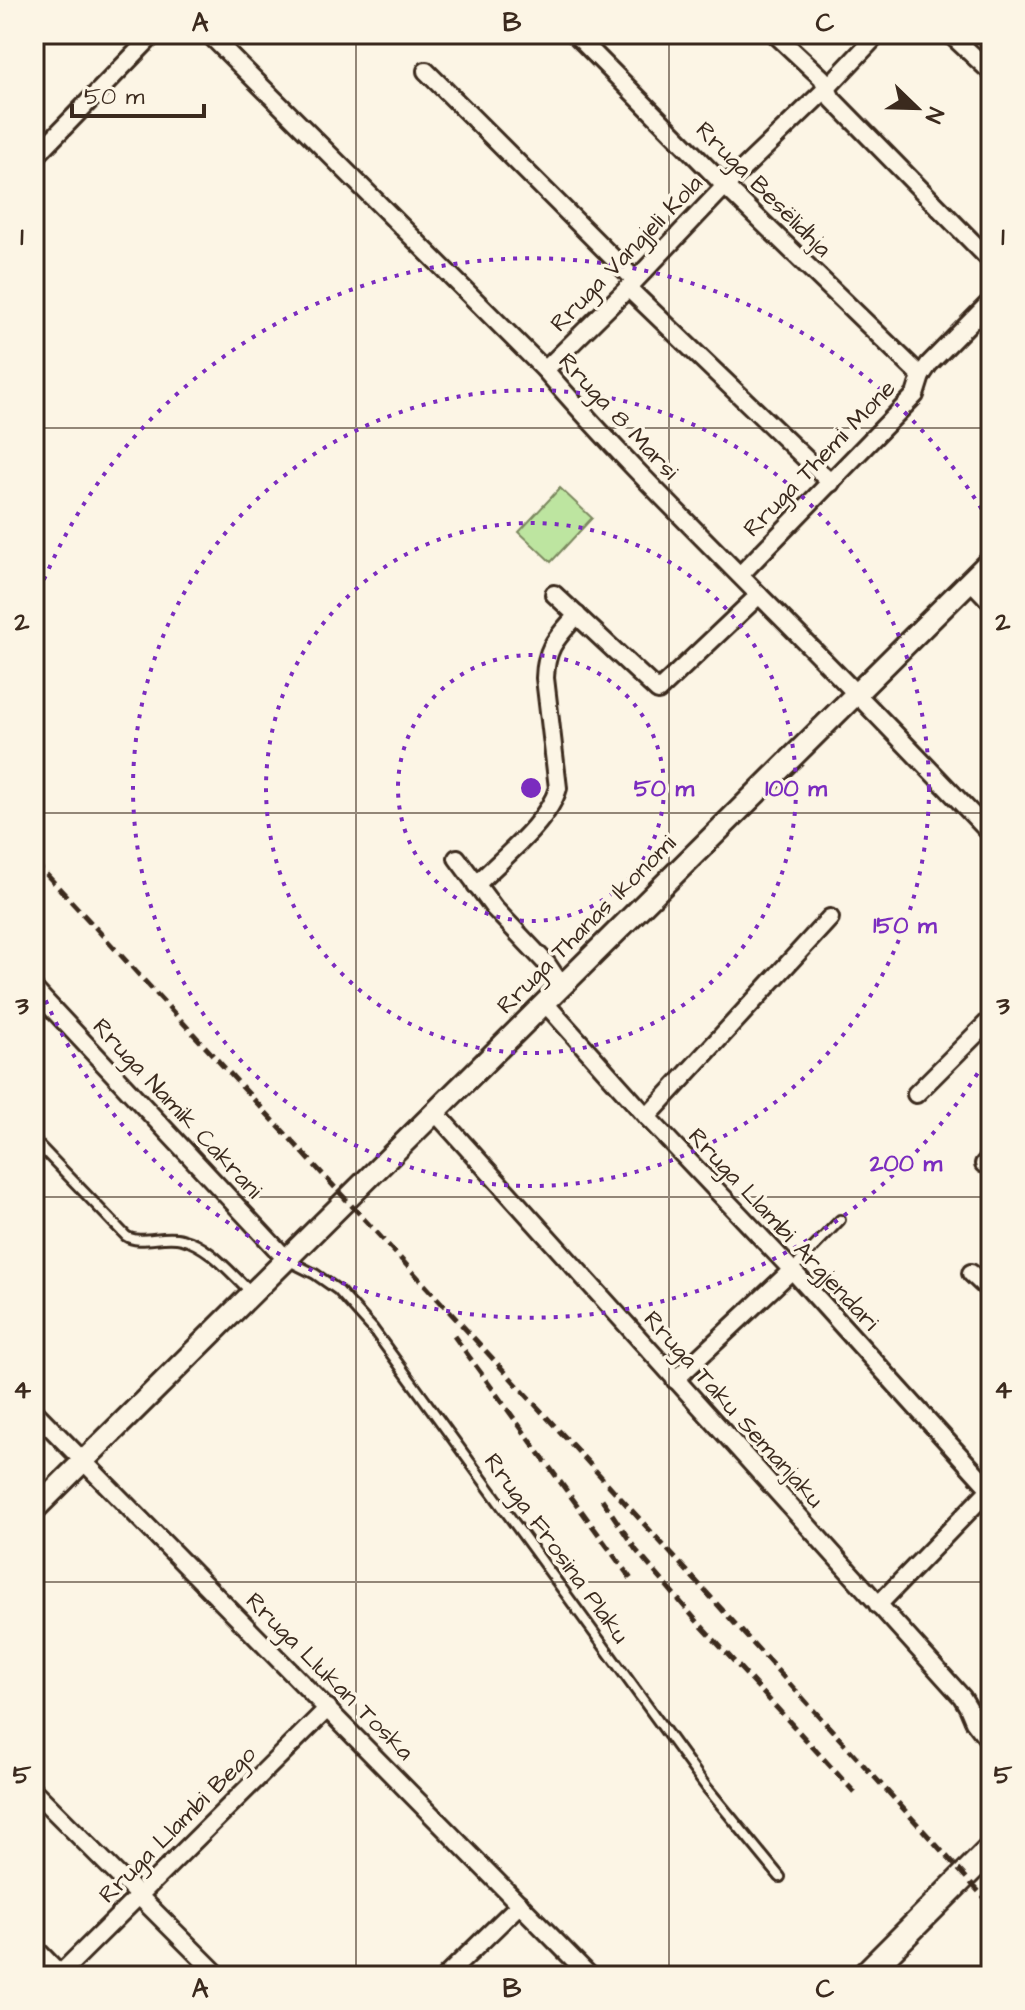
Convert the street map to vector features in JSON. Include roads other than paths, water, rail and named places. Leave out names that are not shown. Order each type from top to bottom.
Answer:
[{"type":"main road","points":[[872,1967],[991,1849]]},
{"type":"street","points":[[34,158],[154,34]]},
{"type":"street","name":"Rruga 8 Marsi","points":[[209,34],[545,370],[609,443],[991,834]]},
{"type":"street","name":"Rruga Besëlidhja","points":[[575,34],[725,186],[921,376]]},
{"type":"street","points":[[775,34],[822,78],[832,99],[991,261]]},
{"type":"street","name":"Rruga Vangjeli Kola","points":[[545,370],[878,34]]},
{"type":"street","points":[[950,34],[991,72]]},
{"type":"street","points":[[426,71],[632,284],[831,483]]},
{"type":"street","name":"Rruga Themi Mone","points":[[740,575],[915,395],[929,364],[991,301]]},
{"type":"street","name":"Rruga Thanas Ikonomi","points":[[34,1510],[991,560]]},
{"type":"street","points":[[970,580],[991,602]]},
{"type":"street","points":[[554,594],[658,691],[759,595]]},
{"type":"street","points":[[476,885],[554,803],[558,788],[545,660],[553,643],[577,615]]},
{"type":"street","points":[[457,858],[494,908],[547,964],[561,985]]},
{"type":"street","points":[[647,1117],[830,918]]},
{"type":"street","name":"Rruga Namik Cakrani","points":[[34,989],[287,1260]]},
{"type":"street","name":"Rruga Llambi Argjendari","points":[[544,1002],[990,1488]]},
{"type":"street","points":[[916,1094],[991,1019]]},
{"type":"street","name":"Rruga Taku Semanjaku","points":[[434,1111],[962,1697],[974,1721],[991,1743]]},
{"type":"street","points":[[675,1380],[792,1270]]},
{"type":"street","points":[[971,1273],[991,1292]]},
{"type":"street","name":"Rruga Llukan Toska","points":[[34,1411],[590,1976]]},
{"type":"street","points":[[878,1605],[990,1488]]},
{"type":"street","name":"Rruga Llambi Bego","points":[[34,1947],[59,1975],[328,1708]]},
{"type":"street","points":[[34,1791],[219,1976]]},
{"type":"street","points":[[446,1976],[520,1904]]},
{"type":"lane","points":[[34,1140],[126,1236],[138,1240],[168,1236],[201,1246],[252,1293]]},
{"type":"lane","points":[[792,1270],[840,1220]]},
{"type":"lane","name":"Rruga Frosina Plaku","points":[[287,1260],[338,1290],[373,1329],[707,1788],[780,1877]]},
{"type":"lane","points":[[872,1967],[899,1976]]},
{"type":"railway","points":[[34,861],[991,1905]]},
{"type":"railway","points":[[454,1336],[631,1579]]},
{"type":"railway","points":[[602,1499],[636,1550],[695,1619],[855,1793]]}]
